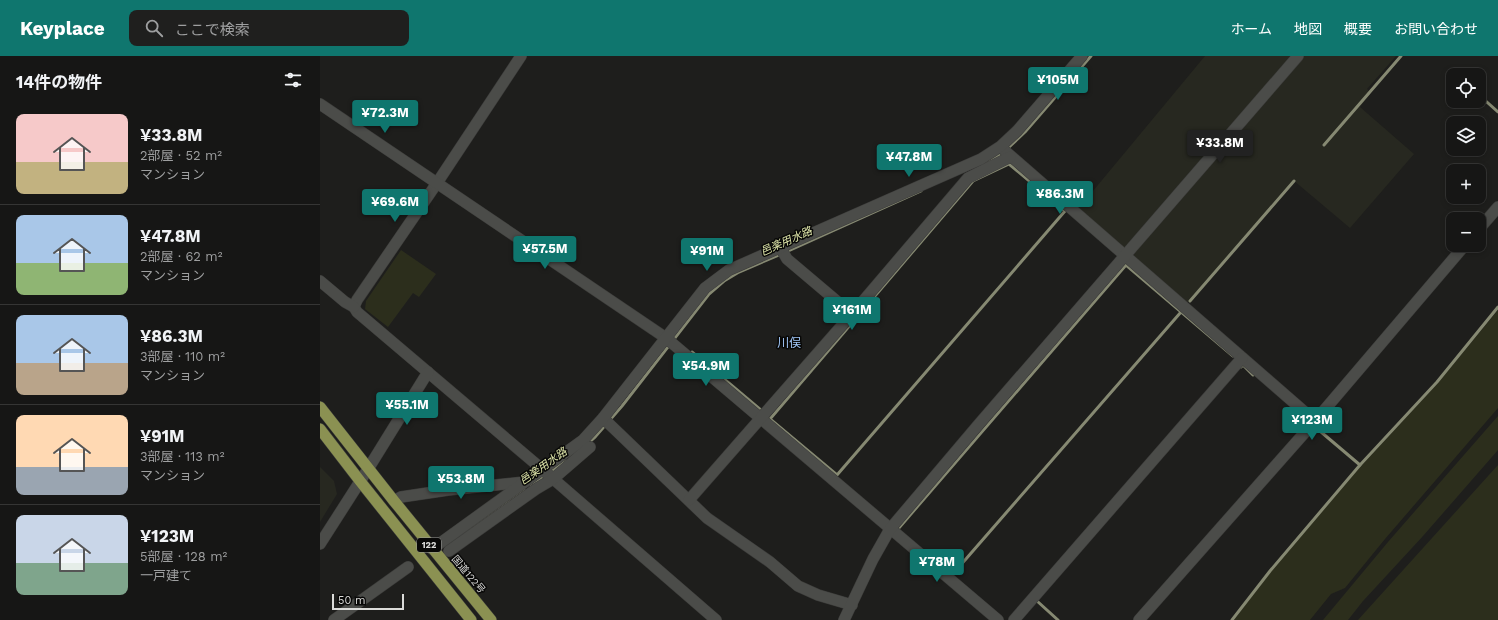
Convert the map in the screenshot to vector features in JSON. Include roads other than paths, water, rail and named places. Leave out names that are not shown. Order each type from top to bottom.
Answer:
[{"type":"highway","name":"122","points":[[320,407],[368,468]]},
{"type":"highway","name":"122","points":[[320,429],[471,620]]},
{"type":"highway","name":"国道122号","points":[[368,468],[432,549],[491,620]]},
{"type":"street","points":[[354,307],[357,300],[521,56]]},
{"type":"street","points":[[432,549],[583,440],[604,418],[705,288],[729,270],[780,246],[981,160],[1001,146],[1017,131],[1082,56]]},
{"type":"street","points":[[844,620],[873,559],[890,529],[1298,56]]},
{"type":"street","points":[[320,104],[666,338],[998,620]]},
{"type":"street","points":[[1001,146],[1010,157],[1315,420]]},
{"type":"street","points":[[689,500],[852,314],[968,178],[1010,157]]},
{"type":"street","points":[[1486,221],[1498,207]]},
{"type":"street","points":[[780,246],[787,259],[852,314]]},
{"type":"street","points":[[1139,620],[1315,420],[1459,252]]},
{"type":"street","points":[[320,281],[354,307],[716,620]]},
{"type":"street","points":[[1014,620],[1242,358]]},
{"type":"street","points":[[320,544],[428,372]]},
{"type":"street","points":[[604,418],[707,518],[770,562],[798,586],[818,596],[852,605]]},
{"type":"street","points":[[449,550],[536,489],[553,479],[590,447]]},
{"type":"street","points":[[394,501],[401,497],[448,490],[525,482]]},
{"type":"street","points":[[334,620],[408,566]]},
{"type":"waterway","name":"邑楽用水路","points":[[1007,149],[1025,132],[1091,56]]},
{"type":"waterway","points":[[1324,145],[1401,56]]},
{"type":"waterway","points":[[1486,101],[1498,112]]},
{"type":"waterway","name":"邑楽用水路","points":[[983,164],[1003,153]]},
{"type":"waterway","points":[[1009,164],[1065,211],[837,475],[770,419],[973,181],[1009,164]]},
{"type":"waterway","points":[[1190,301],[1294,181]]},
{"type":"waterway","name":"邑楽用水路","points":[[786,252],[921,191]]},
{"type":"waterway","name":"邑楽用水路","points":[[587,444],[622,406],[709,294],[724,281],[739,272],[781,254]]},
{"type":"waterway","points":[[898,529],[1126,265],[1233,356]]},
{"type":"waterway","points":[[1232,620],[1270,571],[1360,465],[1437,382],[1498,307]]},
{"type":"waterway","points":[[952,575],[1181,312]]},
{"type":"waterway","points":[[692,352],[762,411]]},
{"type":"waterway","points":[[1241,367],[1243,365],[1253,375]]},
{"type":"waterway","points":[[1314,426],[1360,465]]},
{"type":"waterway","name":"邑楽用水路","points":[[531,486],[566,461]]},
{"type":"waterway","name":"邑楽用水路","points":[[446,546],[525,490]]},
{"type":"waterway","points":[[1037,601],[1058,620]]},
{"type":"district","name":"川俣","points":[[789,343]]}]
